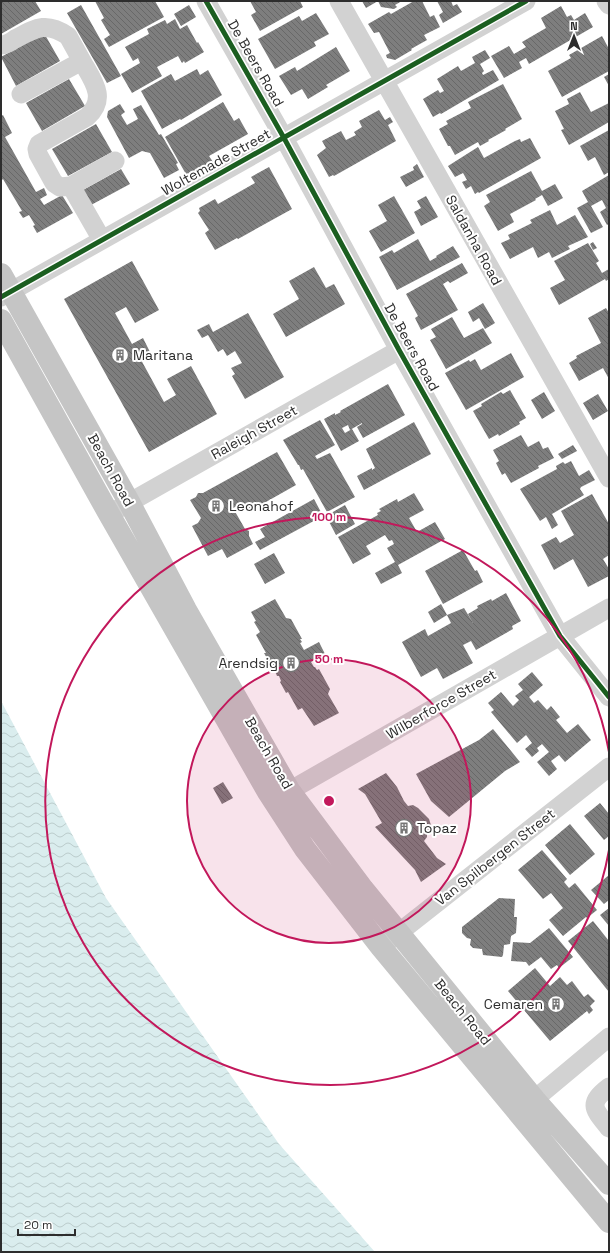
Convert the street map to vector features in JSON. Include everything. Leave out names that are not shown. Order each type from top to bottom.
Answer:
[{"type":"main road","name":"Beach Road","points":[[4,287],[129,502],[281,795],[305,849],[381,946],[527,1106],[594,1165],[609,1184]]},
{"type":"main road","name":"Beach Road","points":[[1,320],[109,514],[281,795],[399,932],[527,1106],[573,1179],[609,1222]]},
{"type":"main road","points":[[573,1179],[594,1165]]},
{"type":"street","name":"De Beers Road","points":[[206,1],[284,138],[399,350],[560,636],[609,697]]},
{"type":"street","name":"Saldanha Road","points":[[339,1],[609,478]]},
{"type":"street","name":"Woltemade Street","points":[[4,287],[102,240],[526,1]]},
{"type":"street","points":[[606,1],[609,5]]},
{"type":"street","points":[[1,45],[9,43],[36,28],[52,28],[60,31],[68,36],[95,84],[98,96],[95,108],[87,116],[39,144],[37,149],[38,154],[54,183],[60,187],[71,186],[116,161]]},
{"type":"street","points":[[21,94],[82,61]]},
{"type":"street","points":[[71,186],[102,240]]},
{"type":"street","name":"Raleigh Street","points":[[109,514],[399,350]]},
{"type":"street","name":"Wilberforce Street","points":[[281,795],[609,608]]},
{"type":"street","name":"Van Spilbergen Street","points":[[381,946],[609,767]]},
{"type":"street","points":[[527,1106],[609,1038]]},
{"type":"street","points":[[609,1087],[597,1098],[595,1108],[597,1113],[609,1128]]},
{"type":"water","points":[[1,701],[106,898],[279,1144],[375,1252],[1,1252]]},
{"type":"building","points":[[1,1],[35,1],[41,11],[1,34]]},
{"type":"building","points":[[95,1],[155,1],[164,17],[109,47],[104,39],[110,35],[101,20],[104,18]]},
{"type":"building","points":[[250,1],[300,1],[303,7],[260,31],[251,15],[256,12]]},
{"type":"building","points":[[362,1],[378,1],[366,8]]},
{"type":"building","points":[[378,1],[402,1],[395,5],[397,7],[394,9],[381,7]]},
{"type":"building","points":[[414,1],[422,1],[430,17],[434,15],[440,27],[424,35],[427,40],[395,60],[387,58],[386,55],[390,53],[379,32],[374,33],[368,24],[389,12],[391,14]]},
{"type":"building","points":[[437,1],[451,1],[453,6],[457,4],[462,12],[443,23],[439,15],[443,12]]},
{"type":"building","points":[[81,5],[121,76],[107,83],[67,13]]},
{"type":"building","points":[[189,5],[196,17],[181,26],[174,14]]},
{"type":"building","points":[[561,6],[567,17],[571,15],[574,20],[585,13],[593,27],[529,64],[526,58],[519,62],[522,68],[504,78],[491,56],[509,46],[514,54],[526,47],[522,42],[546,28],[541,18]]},
{"type":"building","points":[[316,13],[329,34],[314,42],[316,46],[275,69],[258,39],[299,16],[302,21]]},
{"type":"building","points":[[175,19],[180,29],[187,25],[204,52],[185,63],[184,61],[182,63],[178,56],[157,67],[162,76],[132,93],[121,74],[140,63],[138,58],[133,61],[125,47],[149,34],[147,29],[165,20],[167,24]]},
{"type":"building","points":[[44,33],[60,61],[16,86],[1,57]]},
{"type":"building","points":[[602,36],[609,49],[609,71],[562,97],[548,71],[571,58],[569,55]]},
{"type":"building","points":[[336,47],[350,71],[326,85],[328,87],[308,99],[302,89],[291,95],[279,76],[295,67],[297,71]]},
{"type":"building","points":[[485,50],[490,58],[480,64],[484,71],[482,73],[483,75],[493,70],[499,80],[441,114],[440,113],[433,117],[423,99],[438,90],[440,93],[444,91],[437,79],[458,66],[461,71],[475,63],[472,57]]},
{"type":"building","points":[[197,69],[200,75],[208,70],[222,95],[181,120],[180,119],[162,129],[141,91],[171,74],[175,81]]},
{"type":"building","points":[[609,74],[609,86],[604,77]]},
{"type":"building","points":[[69,79],[85,106],[42,131],[26,103]]},
{"type":"building","points":[[503,84],[522,119],[480,146],[478,142],[455,155],[450,146],[448,146],[439,129],[448,124],[446,121],[471,108],[468,102]]},
{"type":"building","points":[[580,92],[591,112],[609,103],[609,122],[569,145],[561,130],[564,129],[555,111],[569,104],[567,99]]},
{"type":"building","points":[[223,102],[234,121],[239,118],[248,134],[209,156],[213,162],[187,176],[165,137]]},
{"type":"building","points":[[120,104],[125,112],[121,115],[127,125],[138,119],[133,109],[141,105],[159,135],[161,134],[178,163],[176,164],[179,170],[164,178],[150,153],[142,151],[129,158],[107,117],[108,111]]},
{"type":"building","points":[[379,110],[385,120],[390,117],[393,122],[388,125],[396,141],[334,176],[329,177],[317,155],[326,148],[322,141],[341,131],[346,140],[356,135],[354,132],[362,127],[359,121]]},
{"type":"building","points":[[3,115],[12,133],[5,137],[36,192],[44,188],[47,195],[40,199],[44,205],[62,195],[73,213],[37,233],[33,226],[35,225],[29,215],[23,218],[19,212],[22,211],[3,179],[1,179],[1,116]]},
{"type":"building","points":[[96,124],[112,152],[68,176],[52,149]]},
{"type":"building","points":[[609,130],[609,172],[604,175],[595,157],[588,161],[580,146]]},
{"type":"building","points":[[530,138],[541,158],[479,193],[478,192],[475,194],[471,186],[466,189],[462,182],[467,180],[463,173],[455,177],[448,166],[478,147],[484,158],[515,141],[520,139],[521,142]]},
{"type":"building","points":[[417,164],[424,177],[406,187],[400,177],[414,170],[413,167]]},
{"type":"building","points":[[269,167],[292,209],[215,250],[205,233],[209,230],[198,213],[200,211],[199,208],[215,199],[218,204],[255,183],[251,177]]},
{"type":"building","points":[[121,169],[130,184],[91,205],[83,190]]},
{"type":"building","points":[[531,171],[542,191],[555,184],[563,198],[548,206],[542,195],[535,199],[536,200],[510,214],[514,222],[498,231],[484,206],[490,202],[486,195]]},
{"type":"building","points":[[609,175],[609,224],[607,225],[600,212],[606,208],[602,200],[591,206],[603,227],[591,233],[577,208],[588,202],[582,191]]},
{"type":"building","points":[[394,196],[415,233],[381,252],[369,231],[387,221],[378,205]]},
{"type":"building","points":[[426,196],[438,217],[421,226],[414,212],[421,208],[417,201]]},
{"type":"building","points":[[550,210],[557,225],[575,215],[588,237],[568,246],[570,249],[552,258],[549,252],[538,258],[533,247],[510,259],[501,243],[510,239],[508,235],[532,223],[530,220]]},
{"type":"building","points":[[418,239],[430,261],[453,246],[460,257],[397,290],[379,257],[392,250],[394,253]]},
{"type":"building","points":[[593,242],[597,248],[593,250],[590,244]]},
{"type":"building","points":[[588,243],[599,261],[596,263],[602,273],[609,269],[609,279],[606,281],[605,279],[559,305],[550,288],[565,280],[554,261]]},
{"type":"building","name":"Maritana","points":[[132,261],[159,310],[135,323],[126,307],[115,313],[132,344],[143,338],[150,352],[140,358],[164,402],[176,395],[167,379],[191,366],[217,414],[149,452],[64,299]]},
{"type":"building","points":[[462,263],[468,273],[450,283],[448,281],[443,284],[458,310],[421,330],[415,318],[418,316],[406,294]]},
{"type":"building","points":[[314,267],[326,288],[334,284],[345,304],[286,337],[273,314],[299,299],[289,281]]},
{"type":"building","points":[[483,303],[495,323],[485,329],[479,318],[473,322],[468,312]]},
{"type":"building","points":[[606,308],[609,313],[609,379],[603,368],[579,381],[569,363],[577,358],[576,356],[601,343],[588,318]]},
{"type":"building","points":[[248,313],[284,377],[245,399],[232,376],[235,374],[231,368],[242,363],[235,351],[227,356],[223,349],[218,352],[208,335],[202,338],[197,330],[209,324],[213,332]]},
{"type":"building","points":[[452,317],[464,338],[483,328],[492,343],[446,369],[430,340],[436,337],[431,329]]},
{"type":"building","points":[[511,353],[524,377],[466,410],[445,373],[469,360],[470,362],[475,359],[481,370]]},
{"type":"building","points":[[388,384],[405,415],[363,438],[357,427],[362,423],[350,430],[348,425],[342,428],[345,433],[352,429],[359,441],[341,451],[324,419],[335,413],[335,415],[341,412],[340,411]]},
{"type":"building","points":[[510,390],[526,418],[519,422],[520,424],[499,436],[498,434],[489,439],[473,411],[482,406],[481,404],[501,392],[503,394]]},
{"type":"building","points":[[544,392],[555,411],[542,419],[531,400]]},
{"type":"building","points":[[598,394],[608,411],[593,420],[583,403]]},
{"type":"building","points":[[320,420],[335,445],[315,456],[317,459],[330,453],[355,497],[327,512],[303,469],[301,470],[283,440]]},
{"type":"building","points":[[414,422],[431,454],[364,490],[357,476],[372,468],[372,470],[375,468],[366,449]]},
{"type":"building","points":[[521,435],[528,447],[539,441],[543,449],[548,447],[554,458],[511,483],[505,473],[502,475],[496,463],[499,461],[493,450]]},
{"type":"building","points":[[573,445],[577,451],[562,459],[558,454]]},
{"type":"building","name":"Leonahof","points":[[277,452],[296,485],[248,512],[243,503],[233,508],[245,529],[249,531],[249,536],[253,544],[227,558],[222,549],[208,556],[192,526],[198,523],[201,518],[190,500],[196,497],[198,493],[203,493]]},
{"type":"building","points":[[571,461],[579,476],[589,470],[595,480],[581,487],[580,489],[584,495],[552,514],[558,525],[552,529],[546,517],[540,521],[520,489],[557,469],[556,466],[563,462],[565,464]]},
{"type":"building","points":[[414,493],[424,510],[409,518],[417,532],[435,522],[445,539],[398,565],[402,573],[381,584],[375,573],[395,562],[387,548],[394,544],[392,540],[389,541],[385,535],[366,546],[371,554],[353,564],[338,537],[378,515],[377,513],[381,511],[379,509],[397,499],[398,502]]},
{"type":"building","points":[[592,494],[609,524],[609,555],[603,559],[609,569],[609,576],[588,587],[573,559],[554,570],[541,545],[556,537],[560,543],[574,535],[561,511]]},
{"type":"building","points":[[314,499],[323,516],[260,550],[255,542],[265,537],[260,529]]},
{"type":"building","points":[[345,505],[355,524],[336,535],[326,516]]},
{"type":"building","points":[[463,550],[475,571],[477,570],[483,582],[443,604],[425,571]]},
{"type":"building","points":[[274,553],[285,573],[265,584],[254,564]]},
{"type":"building","points":[[506,593],[521,621],[512,626],[513,629],[476,650],[471,641],[463,645],[473,663],[443,679],[437,668],[421,677],[402,642],[425,629],[428,636],[451,623],[447,615],[464,608],[473,623],[468,614],[478,608],[477,606],[491,599],[492,601]]},
{"type":"building","name":"Arendsig","points":[[275,599],[286,618],[291,619],[302,639],[300,639],[302,642],[300,643],[304,650],[319,642],[325,654],[311,662],[317,670],[319,669],[330,689],[328,694],[339,713],[314,726],[302,708],[298,710],[288,692],[286,693],[280,682],[279,676],[277,676],[272,664],[271,665],[264,653],[266,653],[256,635],[260,632],[254,622],[256,621],[251,612]]},
{"type":"building","points":[[441,604],[447,615],[434,623],[428,612]]},
{"type":"building","points":[[532,672],[543,685],[529,697],[534,703],[538,700],[547,710],[551,706],[560,717],[556,720],[567,733],[578,724],[591,740],[565,762],[559,755],[551,761],[557,769],[549,776],[537,762],[549,752],[542,744],[537,748],[539,751],[532,757],[525,749],[532,743],[526,735],[517,743],[491,712],[494,710],[488,703],[501,692],[513,706],[519,700],[515,696],[523,690],[518,684]]},
{"type":"building","points":[[493,729],[520,762],[505,771],[449,817],[431,801],[416,774],[479,740]]},
{"type":"building","name":"Topaz","points":[[386,773],[397,787],[408,806],[413,805],[418,808],[429,819],[432,828],[424,841],[437,858],[446,864],[421,882],[415,870],[375,827],[382,823],[365,794],[358,789]]},
{"type":"building","points":[[223,782],[233,798],[222,804],[213,788]]},
{"type":"building","points":[[600,803],[609,814],[609,836],[604,840],[584,816]]},
{"type":"building","points":[[570,824],[595,854],[570,875],[545,845]]},
{"type":"building","points":[[542,850],[567,879],[564,882],[569,888],[575,883],[597,910],[563,936],[549,920],[563,908],[551,893],[543,899],[518,870]]},
{"type":"building","points":[[609,875],[609,900],[604,904],[591,890]]},
{"type":"building","points":[[499,898],[515,899],[514,917],[517,917],[516,933],[511,936],[510,944],[504,945],[502,957],[483,955],[482,949],[473,948],[470,945],[471,939],[467,938],[462,933],[462,927]]},
{"type":"building","points":[[609,908],[609,926],[600,915]]},
{"type":"building","points":[[593,921],[609,941],[609,992],[568,941]]},
{"type":"building","points":[[549,928],[573,957],[559,968],[557,965],[551,969],[541,957],[529,966],[526,962],[511,961],[513,942],[530,943]]},
{"type":"building","name":"Cemaren","points":[[535,968],[550,986],[560,977],[567,985],[572,981],[584,997],[588,994],[595,1001],[590,1006],[593,1010],[589,1014],[587,1011],[550,1041],[508,991]]},
{"type":"cycle path","points":[[206,1],[284,138],[399,350],[560,636],[609,697]]},
{"type":"cycle path","points":[[1,297],[526,1]]},
{"type":"place","name":"Maritana","points":[[120,355]]},
{"type":"place","name":"Leonahof","points":[[216,506]]},
{"type":"place","name":"Arendsig","points":[[291,663]]},
{"type":"place","name":"Topaz","points":[[404,828]]},
{"type":"place","name":"Cemaren","points":[[556,1004]]}]
